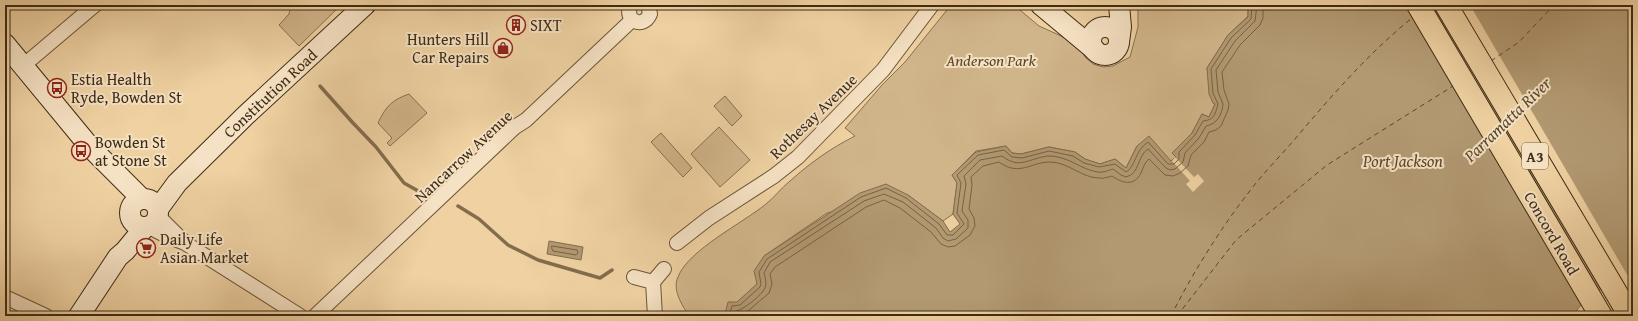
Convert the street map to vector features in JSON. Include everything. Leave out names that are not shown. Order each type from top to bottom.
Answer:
[{"type":"highway","name":"Concord Road","points":[[1418,5],[1601,316]]},
{"type":"highway","name":"Concord Road","points":[[1446,5],[1627,312]]},
{"type":"main road","name":"Constitution Road","points":[[79,316],[118,257],[125,251],[146,214],[246,115],[365,5]]},
{"type":"main road","points":[[1041,5],[1103,55],[1108,55],[1116,51],[1119,42],[1120,27],[1118,5]]},
{"type":"main road","points":[[1095,50],[1092,37],[1109,20],[1118,5]]},
{"type":"main road","points":[[1066,26],[1099,29],[1106,27],[1114,30],[1119,38],[1119,42]]},
{"type":"main road","points":[[5,44],[24,65],[146,214]]},
{"type":"street","points":[[24,65],[95,5]]},
{"type":"street","points":[[631,5],[629,11],[632,20],[636,22],[645,21],[653,6]]},
{"type":"street","name":"Rothesay Avenue","points":[[677,243],[709,218],[774,176],[798,157],[883,70],[932,5]]},
{"type":"street","name":"Nancarrow Avenue","points":[[315,316],[515,127],[526,120],[632,20]]},
{"type":"street","points":[[146,214],[185,242],[300,316]]},
{"type":"street","points":[[655,316],[653,282],[664,269]]},
{"type":"street","points":[[634,277],[653,282]]},
{"type":"street","points":[[5,297],[46,316]]},
{"type":"green space","points":[[291,5],[341,5],[299,46],[279,25],[289,14]]},
{"type":"green space","name":"Anderson Park","points":[[951,5],[1014,5],[1039,26],[1078,45],[1085,57],[1093,64],[1103,67],[1113,66],[1130,57],[1138,27],[1138,5],[1248,5],[1248,16],[1228,35],[1207,68],[1215,104],[1209,117],[1202,114],[1192,133],[1173,153],[1176,157],[1171,161],[1137,146],[1126,168],[1115,159],[1100,164],[1085,159],[1075,152],[1049,147],[1021,154],[1012,153],[1006,146],[976,151],[952,175],[957,183],[953,214],[943,221],[908,195],[827,213],[764,256],[757,284],[723,316],[689,316],[683,307],[676,287],[678,277],[684,267],[704,247],[766,204],[813,162],[855,136],[845,128],[882,85],[905,62]]},
{"type":"green space","points":[[409,94],[427,113],[390,146],[387,143],[392,138],[378,123],[390,104]]},
{"type":"green space","points":[[725,96],[742,116],[732,126],[714,106]]},
{"type":"green space","points":[[719,127],[750,160],[720,187],[691,154]]},
{"type":"green space","points":[[661,133],[692,168],[683,177],[651,142]]},
{"type":"water","name":"Port Jackson","points":[[1248,5],[1633,5],[1633,273],[1593,295],[1585,301],[1573,316],[723,316],[725,314],[728,302],[737,302],[757,284],[754,271],[764,256],[860,193],[886,184],[908,195],[943,221],[950,232],[960,224],[953,214],[957,183],[952,175],[976,152],[1006,146],[1012,153],[1021,154],[1049,147],[1075,152],[1085,159],[1100,164],[1115,159],[1126,168],[1137,146],[1149,136],[1171,161],[1176,157],[1172,153],[1192,133],[1202,114],[1209,117],[1215,104],[1213,103],[1209,94],[1207,68],[1228,35],[1248,17]]},
{"type":"water","points":[[549,241],[583,247],[581,260],[547,254]]},
{"type":"pier","points":[[1435,5],[1470,5],[1629,278],[1603,290]]},
{"type":"pier","points":[[1175,157],[1194,177],[1198,174],[1204,181],[1193,192],[1186,184],[1190,181],[1172,161]]},
{"type":"waterway","points":[[320,86],[376,147],[404,183],[420,192]]},
{"type":"waterway","points":[[458,206],[479,219],[508,245],[538,260],[600,278],[612,270]]},
{"type":"ferry route","points":[[1491,61],[1519,42],[1554,5]]},
{"type":"ferry route","points":[[1171,316],[1189,281],[1210,247],[1232,214],[1256,183],[1353,73],[1412,18]]},
{"type":"ferry route","points":[[1177,316],[1236,240],[1327,165],[1453,86]]},
{"type":"place","name":"SIXT","points":[[516,25]]},
{"type":"place","name":"Hunters Hill Car Repairs","points":[[503,48]]},
{"type":"place","name":"Estia Health Ryde, Bowden St","points":[[57,88]]},
{"type":"place","name":"Bowden St at Stone St","points":[[81,151]]},
{"type":"place","name":"Daily Life Asian Market","points":[[146,248]]},
{"type":"water label","name":"Parramatta River","points":[[1507,119]]}]
